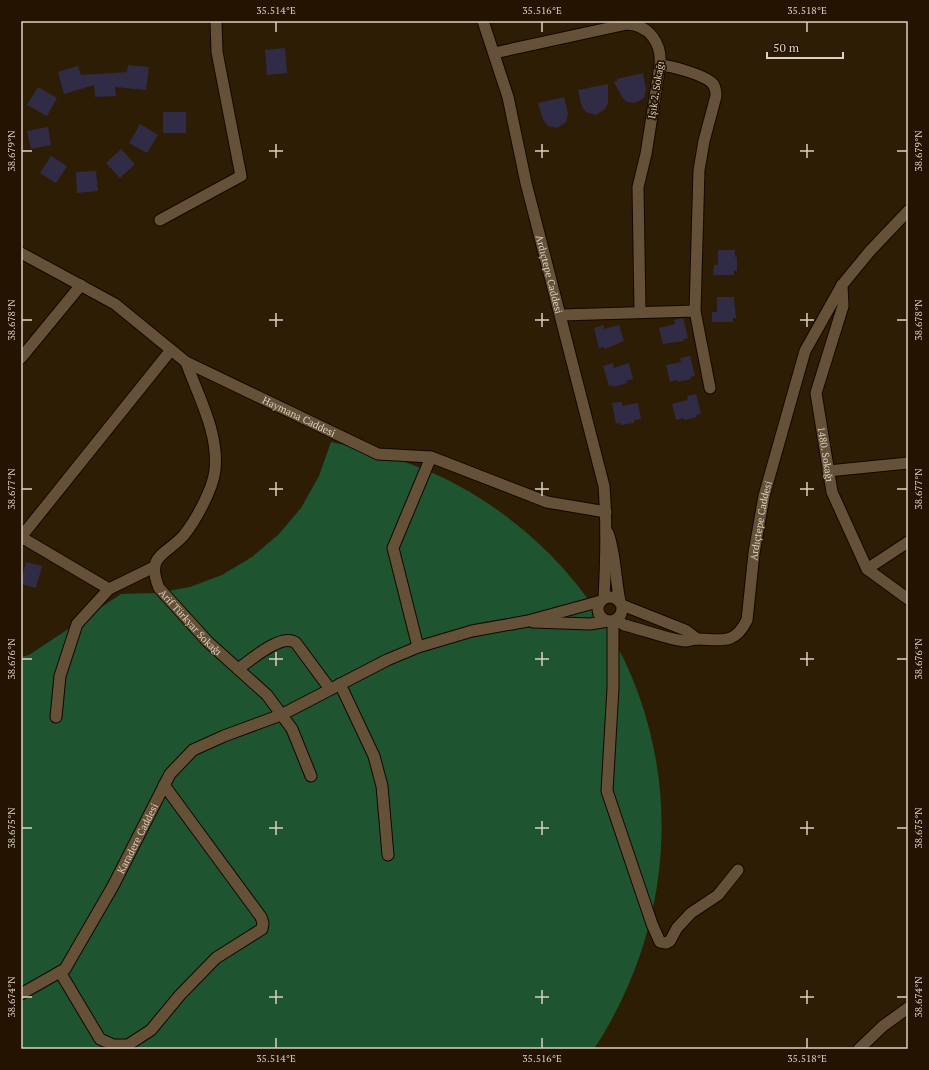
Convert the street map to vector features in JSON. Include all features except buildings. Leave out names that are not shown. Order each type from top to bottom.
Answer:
[{"type":"street","points":[[160,220],[241,176],[217,52],[216,21]]},
{"type":"street","name":"Ardıçtepe Caddesi","points":[[484,21],[508,97],[526,183],[604,486],[607,530],[602,600]]},
{"type":"street","name":"Işık 2. Sokağı","points":[[494,53],[627,24],[641,26],[654,37],[659,46],[661,55],[660,65],[646,154],[638,187],[640,311]]},
{"type":"street","points":[[660,65],[676,67],[710,81],[716,91],[698,170],[695,311],[710,388]]},
{"type":"street","name":"Ardıçtepe Caddesi","points":[[613,621],[683,641],[697,639],[714,641],[731,638],[738,633],[747,620],[759,524],[779,439],[805,351],[842,285],[870,250],[908,211]]},
{"type":"street","name":"Haymana Caddesi","points":[[21,253],[115,304],[186,362],[378,454],[431,457],[548,502],[606,512]]},
{"type":"street","points":[[21,358],[81,285]]},
{"type":"street","name":"1480. Sokağı","points":[[842,285],[843,306],[816,393],[832,492],[867,569],[908,599]]},
{"type":"street","points":[[561,315],[640,311],[695,311]]},
{"type":"street","points":[[109,589],[21,537],[170,350]]},
{"type":"street","points":[[56,717],[60,676],[77,624],[109,589],[154,567],[164,551],[182,536],[197,518],[215,471],[215,445],[186,362]]},
{"type":"street","points":[[418,647],[393,548],[431,457]]},
{"type":"street","points":[[828,471],[908,463]]},
{"type":"street","name":"Ardıçtepe Caddesi","points":[[607,530],[612,544],[615,578],[621,603],[685,630],[697,639]]},
{"type":"street","points":[[867,569],[908,542]]},
{"type":"street","name":"Arif Türkyar Sokağı","points":[[154,567],[155,579],[159,588],[208,642],[266,695],[292,729],[311,776]]},
{"type":"street","points":[[612,597],[621,603],[622,613],[613,621],[590,624],[528,621],[612,597]]},
{"type":"street","points":[[602,600],[598,605],[599,614],[604,620],[613,621]]},
{"type":"street","name":"Karadere Caddesi","points":[[21,994],[65,969],[113,886],[170,774],[193,750],[224,736],[281,715],[335,686],[418,647],[472,631],[528,621]]},
{"type":"street","points":[[613,621],[612,688],[607,791],[652,924],[660,942],[664,943],[670,941],[677,928],[691,913],[718,895],[738,870]]},
{"type":"street","points":[[238,669],[282,640],[291,640],[296,643],[335,686],[369,741],[379,771],[384,800],[388,855]]},
{"type":"street","points":[[60,972],[100,1038],[113,1046],[128,1045],[151,1030],[180,995],[216,958],[260,931],[263,926],[261,917],[164,785]]},
{"type":"street","points":[[859,1049],[883,1026],[908,1008]]},
{"type":"street","points":[[95,1049],[104,1041]]},
{"type":"green space","points":[[331,442],[384,455],[436,474],[468,491],[536,541],[589,601],[628,669],[652,742],[662,819],[655,898],[633,975],[594,1049],[21,1049],[21,657],[29,655],[121,594],[156,593],[190,587],[222,575],[252,557],[279,534],[301,508],[319,476]]}]
